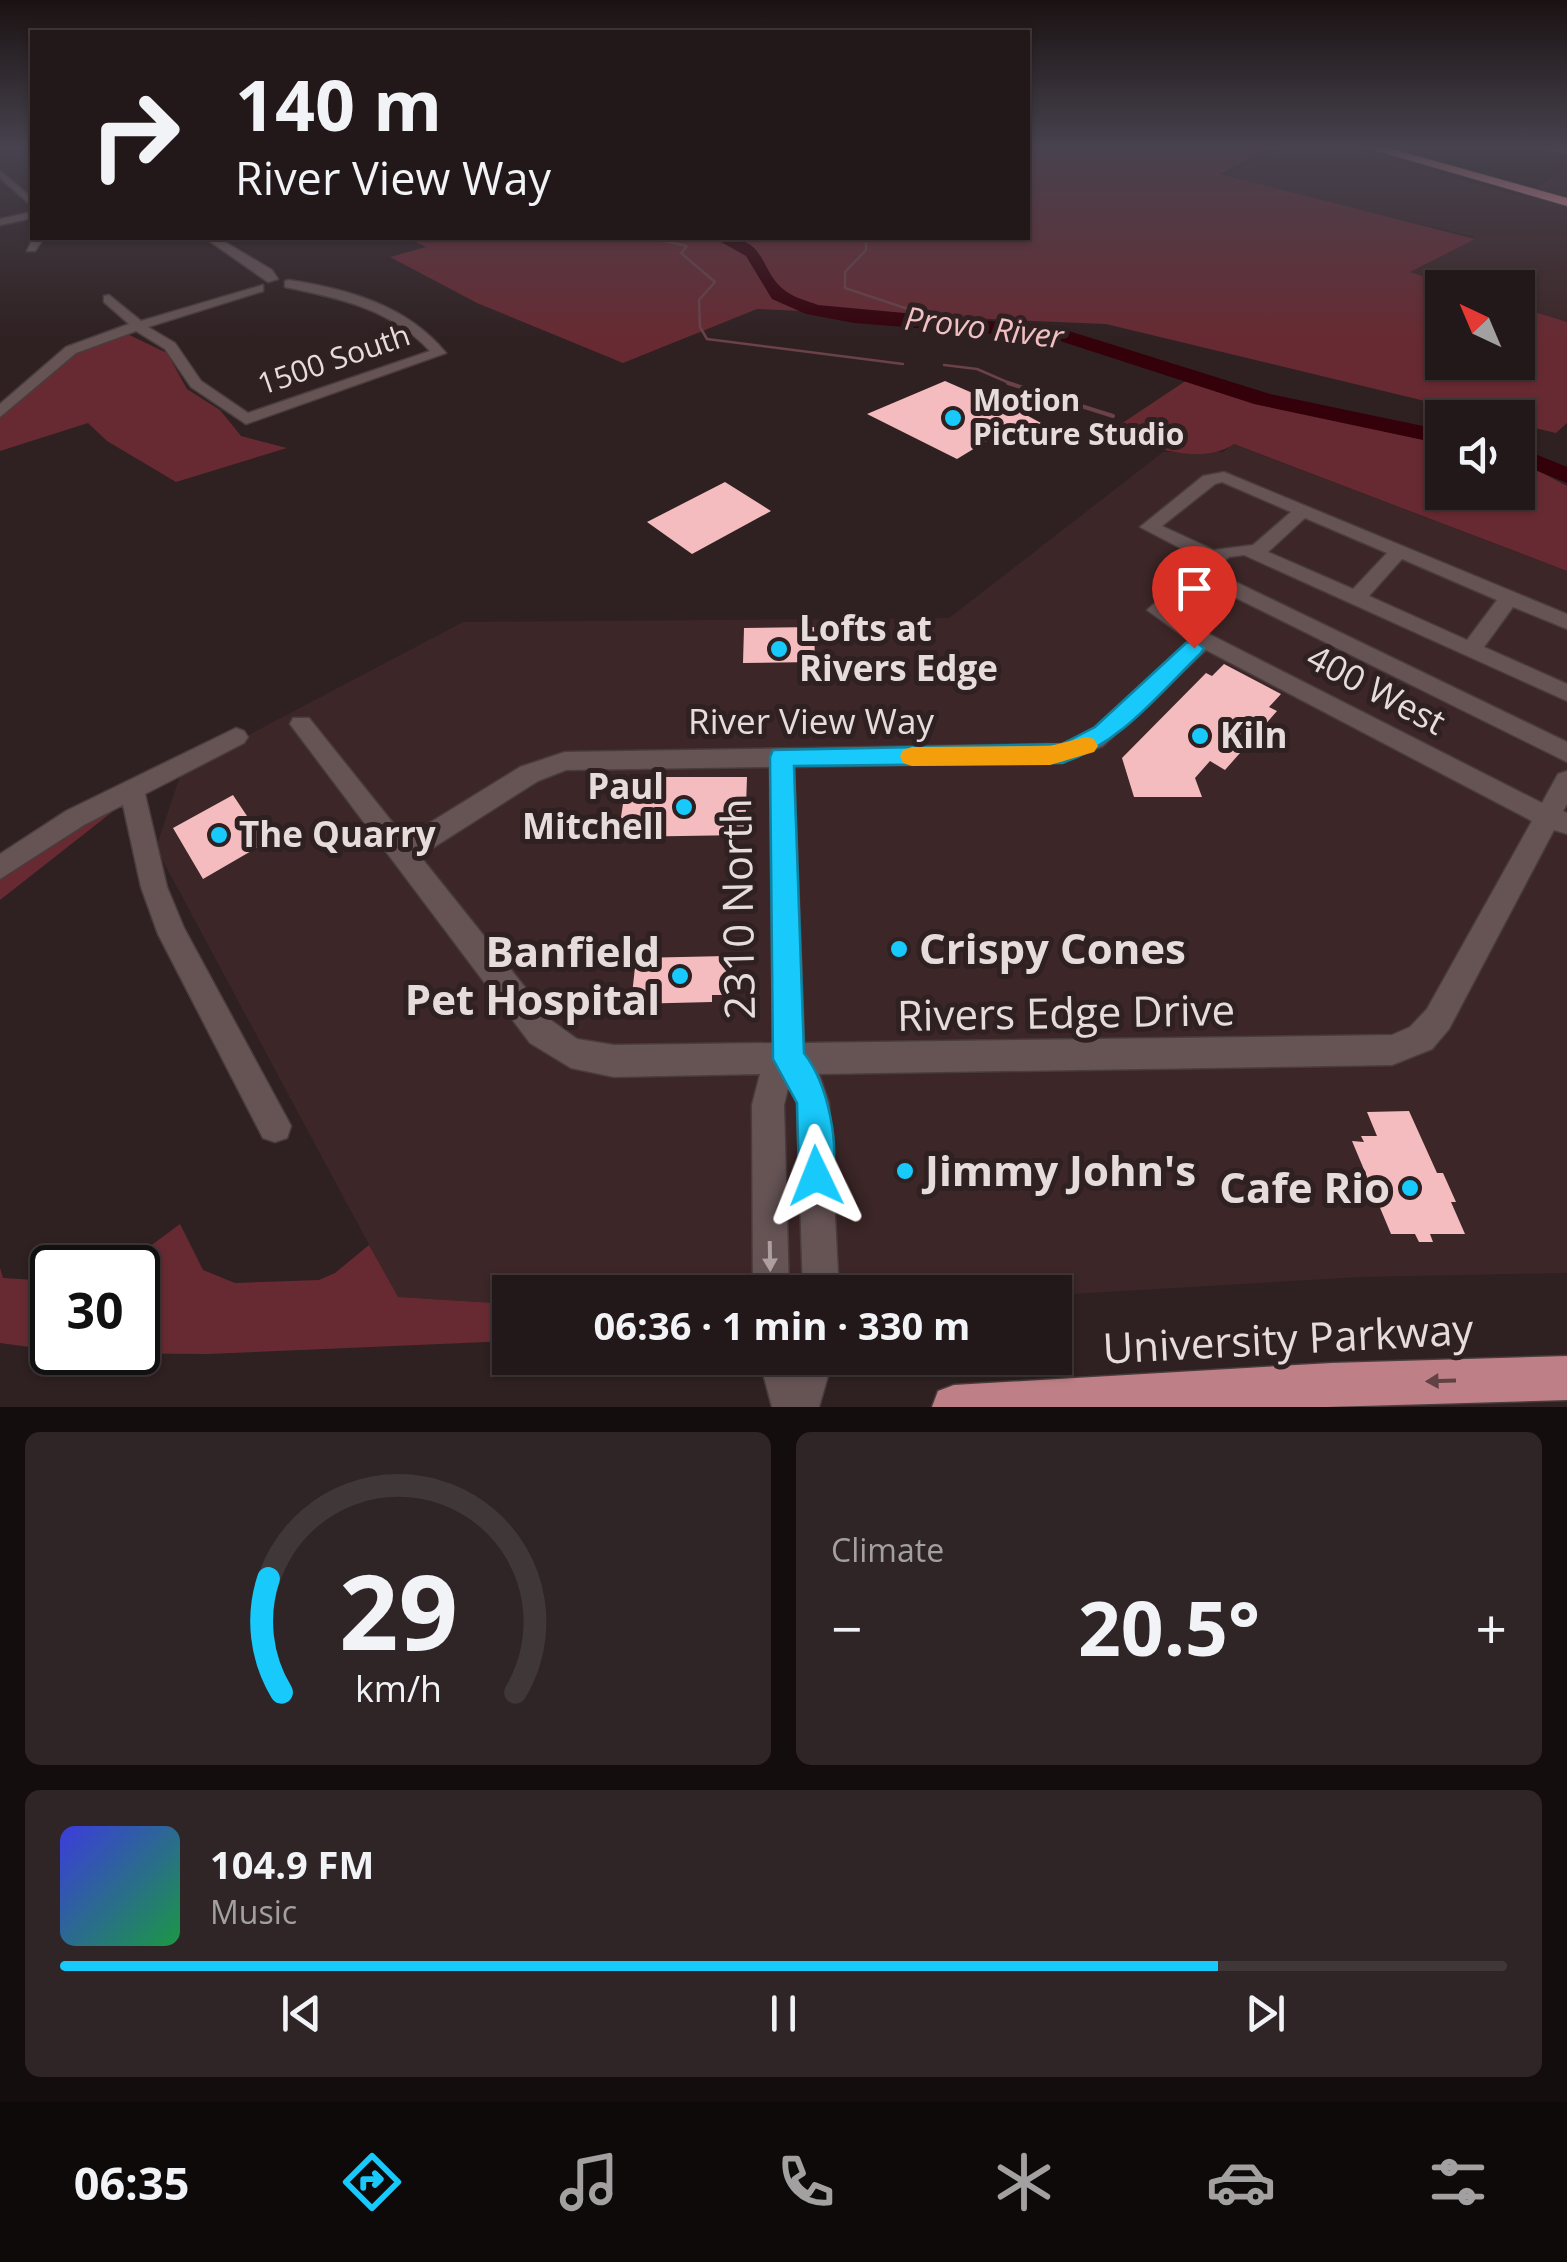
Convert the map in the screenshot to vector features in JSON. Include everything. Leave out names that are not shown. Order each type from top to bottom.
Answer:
[{"type":"main road","name":"University Parkway","points":[[954,1407],[1313,1386],[1567,1378]]},
{"type":"street","points":[[0,219],[30,215]]},
{"type":"street","points":[[213,240],[265,283]]},
{"type":"street","points":[[0,412],[72,350],[89,341],[265,283]]},
{"type":"street","name":"1500 South","points":[[144,326],[170,346],[196,384],[246,418],[439,352],[430,342],[342,293],[289,284],[274,290],[265,283]]},
{"type":"street","points":[[109,299],[144,326]]},
{"type":"street","points":[[1567,622],[1218,477],[1149,527],[1207,565],[1567,752]]},
{"type":"street","points":[[1256,552],[1303,510]]},
{"type":"street","points":[[1207,565],[1232,548],[1256,552],[1567,694]]},
{"type":"street","points":[[1356,598],[1399,551]]},
{"type":"street","name":"400 West","points":[[1207,565],[1157,610],[1204,640],[1519,804],[1558,820]]},
{"type":"street","points":[[1471,650],[1510,597]]},
{"type":"street","name":"River View Way","points":[[402,854],[518,780],[552,764],[592,759],[1038,756],[1074,750],[1104,734],[1204,640]]},
{"type":"street","name":"Rivers Edge Drive","points":[[300,724],[541,1032],[571,1052],[614,1061],[1353,1052],[1410,1044],[1438,1019],[1558,820],[1567,781]]},
{"type":"street","points":[[0,868],[74,818],[236,737]]},
{"type":"street","name":"2310 North","points":[[771,1275],[768,1104],[774,1079],[788,1059],[782,757]]},
{"type":"street","points":[[132,789],[151,875],[172,934],[275,1126]]},
{"type":"street","name":"2310 North","points":[[788,1059],[804,1080],[813,1103],[820,1275]]},
{"type":"street","points":[[784,1375],[796,1407]]},
{"type":"street","points":[[796,1407],[808,1375]]},
{"type":"shaded area","points":[[1030,212],[1368,212],[1475,239],[1410,272],[1425,277],[1425,380],[1535,380],[1535,312],[1567,322],[1567,423],[1556,433],[1535,428],[1535,400],[1425,401],[1106,324],[757,309],[623,363],[477,303],[390,257],[426,247],[411,240],[1030,240]]},
{"type":"shaded area","points":[[1368,212],[1567,212],[1567,323],[1535,313],[1535,270],[1425,270],[1425,277],[1408,272],[1475,237]]},
{"type":"shaded area","points":[[125,333],[167,353],[187,389],[220,410],[241,436],[287,448],[176,482],[107,441],[88,423],[0,451],[0,414],[74,354]]},
{"type":"shaded area","points":[[1187,380],[1260,405],[1425,439],[1425,510],[1535,510],[1535,469],[1567,486],[1567,571],[1234,444],[1221,451],[1189,454],[1155,448],[1109,432]]},
{"type":"shaded area","points":[[1233,444],[1567,571],[1567,1273],[1361,1277],[1072,1294],[1072,1275],[492,1275],[492,1303],[397,1297],[156,848],[182,770],[463,622],[949,618],[1163,452],[1223,452]]},
{"type":"shaded area","points":[[109,809],[116,809],[0,900],[0,875]]},
{"type":"shaded area","points":[[180,1224],[203,1270],[235,1283],[319,1280],[335,1273],[369,1245],[398,1297],[492,1303],[492,1342],[160,1354],[160,1245],[152,1245]]},
{"type":"shaded area","points":[[0,1268],[3,1278],[30,1280],[30,1347],[0,1343]]},
{"type":"building","name":"Motion Picture Studio","points":[[945,381],[1000,405],[1004,403],[1041,423],[1027,431],[1013,425],[957,459],[867,414]]},
{"type":"building","points":[[725,482],[771,511],[692,554],[647,522]]},
{"type":"building","name":"Lofts at Rivers Edge","points":[[814,627],[815,662],[743,663],[744,628]]},
{"type":"building","name":"Kiln","points":[[1224,664],[1281,694],[1269,707],[1277,711],[1225,770],[1210,761],[1195,778],[1202,797],[1134,797],[1122,758],[1206,673],[1212,676]]},
{"type":"building","name":"Paul Mitchell","points":[[627,777],[747,777],[745,835],[618,837]]},
{"type":"building","name":"The Quarry","points":[[233,795],[265,843],[203,879],[173,828]]},
{"type":"building","name":"Banfield Pet Hospital","points":[[727,956],[726,995],[712,995],[712,1002],[631,1004],[636,958]]},
{"type":"building","name":"Cafe Rio","points":[[1409,1111],[1437,1173],[1443,1173],[1465,1234],[1430,1234],[1433,1242],[1419,1242],[1415,1234],[1391,1234],[1352,1141],[1364,1142],[1361,1136],[1377,1136],[1367,1112]]},
{"type":"waterway","points":[[658,240],[687,246],[681,253],[715,282],[699,300],[700,327],[707,339],[903,364]]},
{"type":"waterway","name":"Provo River","points":[[726,240],[752,253],[778,295],[813,310],[854,317],[1056,333],[1262,399],[1425,434]]},
{"type":"waterway","points":[[866,240],[866,250],[845,272],[845,288],[950,323]]},
{"type":"waterway","points":[[944,365],[977,369],[1013,385]]},
{"type":"waterway","points":[[1008,383],[1013,385]]},
{"type":"waterway","points":[[1013,385],[1113,416]]},
{"type":"waterway","name":"Provo River","points":[[1535,462],[1567,476]]},
{"type":"slow traffic","points":[[912,756],[1050,755],[1086,746]]},
{"type":"place","name":"Motion Picture Studio","points":[[953,418]]},
{"type":"place","name":"Lofts at Rivers Edge","points":[[779,649]]},
{"type":"place","name":"Kiln","points":[[1200,736]]},
{"type":"place","name":"Paul Mitchell","points":[[684,807]]},
{"type":"place","name":"The Quarry","points":[[219,835]]},
{"type":"place","name":"Crispy Cones","points":[[899,949]]},
{"type":"place","name":"Banfield Pet Hospital","points":[[680,976]]},
{"type":"place","name":"Jimmy John's","points":[[905,1171]]},
{"type":"place","name":"Cafe Rio","points":[[1410,1188]]},
{"type":"route","points":[[816,1176],[810,1090],[788,1059],[782,757],[1062,754],[1086,746],[1104,734],[1194,648]]}]
